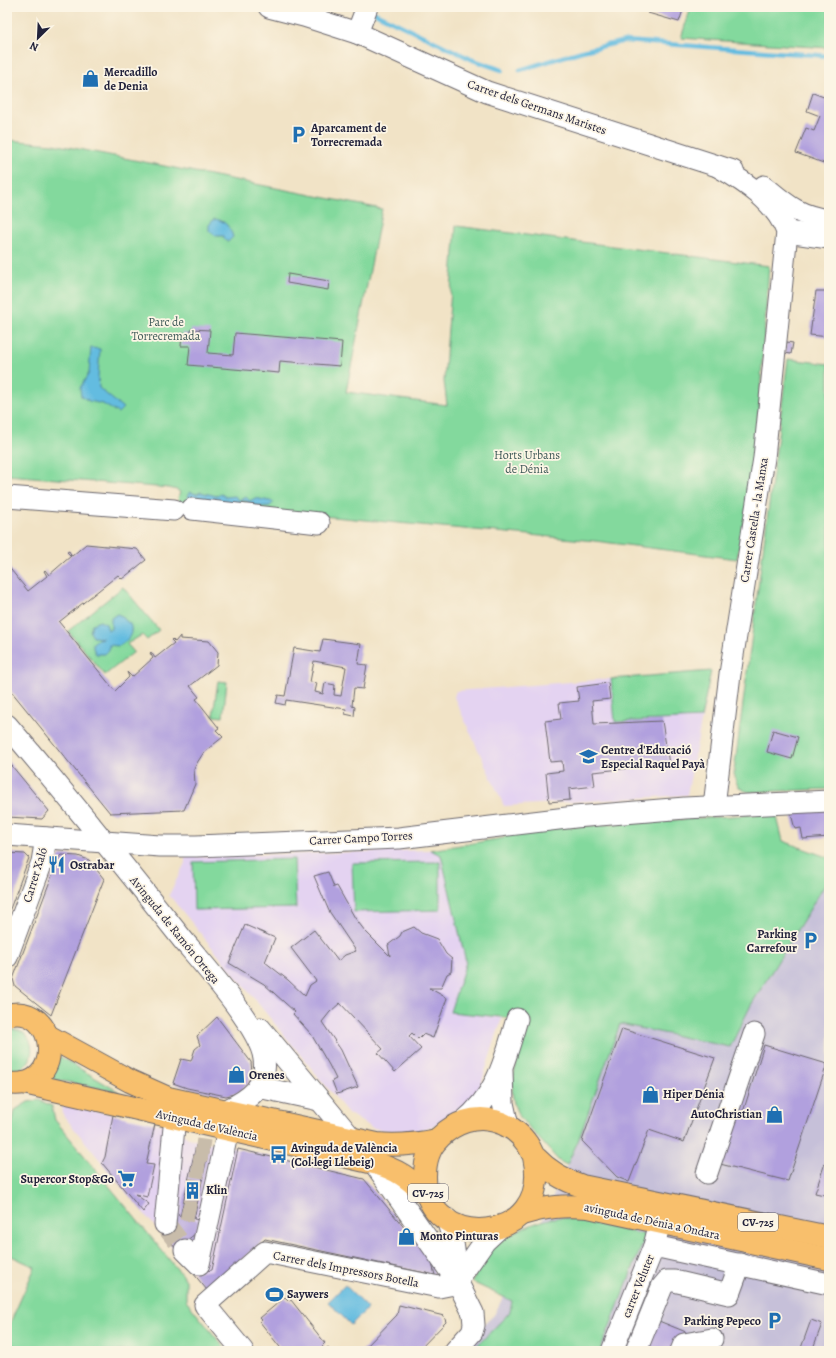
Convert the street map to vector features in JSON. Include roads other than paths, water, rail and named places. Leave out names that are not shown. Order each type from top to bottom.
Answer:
[{"type":"main road","points":[[11,1011],[37,1021],[44,1028],[48,1036],[50,1050],[47,1065],[33,1079],[12,1084]]},
{"type":"main road","name":"Avinguda de València","points":[[48,1036],[130,1081],[168,1098],[227,1120],[393,1168],[429,1196]]},
{"type":"main road","name":"Avinguda de València","points":[[12,1084],[175,1122],[227,1120],[396,1146],[420,1144],[437,1140]]},
{"type":"main road","name":"CV-725","points":[[481,1119],[495,1121],[508,1126],[524,1139],[534,1157],[537,1169],[534,1193],[522,1214],[499,1228],[485,1231],[472,1230],[458,1226],[436,1209],[429,1196],[425,1182],[425,1167],[429,1152],[437,1140],[446,1131],[463,1122],[481,1119]]},
{"type":"main road","name":"avinguda de Dénia a Ondara","points":[[534,1157],[565,1180],[582,1186],[829,1237]]},
{"type":"main road","name":"avinguda de Dénia a Ondara","points":[[522,1214],[546,1207],[566,1205],[588,1207],[829,1259]]},
{"type":"street","name":"Carrer dels Germans Maristes","points":[[268,7],[304,16],[357,33],[487,92],[756,178],[796,211],[812,218],[829,220]]},
{"type":"street","points":[[357,33],[367,7]]},
{"type":"street","name":"Carrer dels Germans Maristes","points":[[719,167],[750,185],[783,224],[787,232]]},
{"type":"street","points":[[787,232],[829,238]]},
{"type":"street","name":"Carrer Castella - la Manxa","points":[[714,806],[730,674],[764,458],[787,232]]},
{"type":"street","points":[[7,497],[183,510],[319,523]]},
{"type":"street","name":"Avinguda de Ramón Ortega","points":[[7,725],[236,1005],[260,1029],[353,1140]]},
{"type":"street","name":"Carrer Campo Torres","points":[[7,835],[160,846],[196,846],[399,838],[575,817],[714,806],[829,801]]},
{"type":"street","name":"Carrer Xaló","points":[[7,957],[42,862],[46,838]]},
{"type":"street","name":"Avinguda de Ramón Ortega","points":[[227,1120],[258,1087],[264,1072],[262,1048],[236,1005]]},
{"type":"street","points":[[463,1122],[480,1107],[487,1098],[502,1070],[517,1019]]},
{"type":"street","points":[[707,1173],[754,1034]]},
{"type":"street","points":[[502,1070],[502,1103],[508,1126]]},
{"type":"street","points":[[258,1087],[318,1100]]},
{"type":"street","points":[[193,1246],[209,1222],[227,1120]]},
{"type":"street","points":[[169,1221],[175,1122]]},
{"type":"street","points":[[374,1163],[457,1281],[474,1318],[472,1332],[455,1351]]},
{"type":"street","points":[[447,1219],[456,1254],[457,1281]]},
{"type":"street","name":"carrer Veluter","points":[[612,1351],[654,1246],[657,1233],[651,1221]]},
{"type":"street","points":[[457,1281],[485,1240],[499,1228]]},
{"type":"street","name":"avinguda de Dénia a Ondara","points":[[654,1246],[829,1284]]},
{"type":"street","name":"Carrer dels Impressors Botella","points":[[243,1351],[205,1305],[266,1252],[429,1285],[449,1285],[457,1281]]},
{"type":"street","points":[[636,1351],[662,1287],[667,1281],[674,1281],[729,1294],[740,1264]]},
{"type":"street","points":[[681,1351],[684,1344],[712,1339]]},
{"type":"water","points":[[214,219],[224,222],[229,227],[233,237],[228,242],[224,239],[224,236],[216,236],[209,231],[209,225]]},
{"type":"water","points":[[91,348],[100,349],[98,377],[99,388],[123,408],[118,413],[103,404],[89,401],[81,396],[80,388],[89,373]]},
{"type":"water","points":[[190,492],[196,494],[201,492],[216,496],[221,494],[226,497],[235,496],[239,500],[246,497],[250,501],[255,498],[274,502],[270,506],[258,507],[251,505],[246,501],[241,501],[237,504],[209,502],[204,499],[202,501],[189,498],[188,496]]},
{"type":"water","points":[[117,614],[122,616],[130,624],[131,634],[125,642],[119,646],[109,645],[109,650],[105,654],[96,654],[93,648],[93,643],[98,639],[103,638],[93,637],[90,632],[92,624],[100,621],[106,624],[108,630],[111,629],[111,618]]},
{"type":"water","points":[[345,1285],[368,1308],[351,1325],[328,1302]]},
{"type":"waterway","points":[[373,12],[473,60],[502,70]]},
{"type":"waterway","points":[[520,70],[582,51],[625,41],[829,56]]},
{"type":"tunnel","points":[[195,1149],[209,1151]]},
{"type":"tunnel","points":[[192,1166],[205,1168]]},
{"type":"tunnel","points":[[187,1188],[200,1191]]},
{"type":"tunnel","points":[[182,1209],[195,1212]]},
{"type":"tunnel","points":[[165,1224],[185,1250]]},
{"type":"place","name":"Mercadillo de Denia","points":[[91,79]]},
{"type":"place","name":"Aparcament de Torrecremada","points":[[298,135]]},
{"type":"place","name":"Centre d'Educació Especial Raquel Payà","points":[[588,757]]},
{"type":"place","name":"Ostrabar","points":[[57,865]]},
{"type":"place","name":"Parking Carrefour","points":[[810,941]]},
{"type":"place","name":"Orenes","points":[[236,1075]]},
{"type":"place","name":"Hiper Dénia","points":[[650,1094]]},
{"type":"place","name":"AutoChristian","points":[[775,1114]]},
{"type":"place","name":"Avinguda de València (Col·legi Llebeig)","points":[[278,1155]]},
{"type":"place","name":"Supercor Stop&Go","points":[[127,1179]]},
{"type":"place","name":"Klin","points":[[193,1190]]},
{"type":"place","name":"Monto Pinturas","points":[[407,1236]]},
{"type":"place","name":"Saywers","points":[[274,1294]]},
{"type":"place","name":"Parking Pepeco","points":[[774,1321]]},
{"type":"park label","name":"Parc de Torrecremada","points":[[166,329]]},
{"type":"park label","name":"Horts Urbans de Dénia","points":[[527,462]]}]
